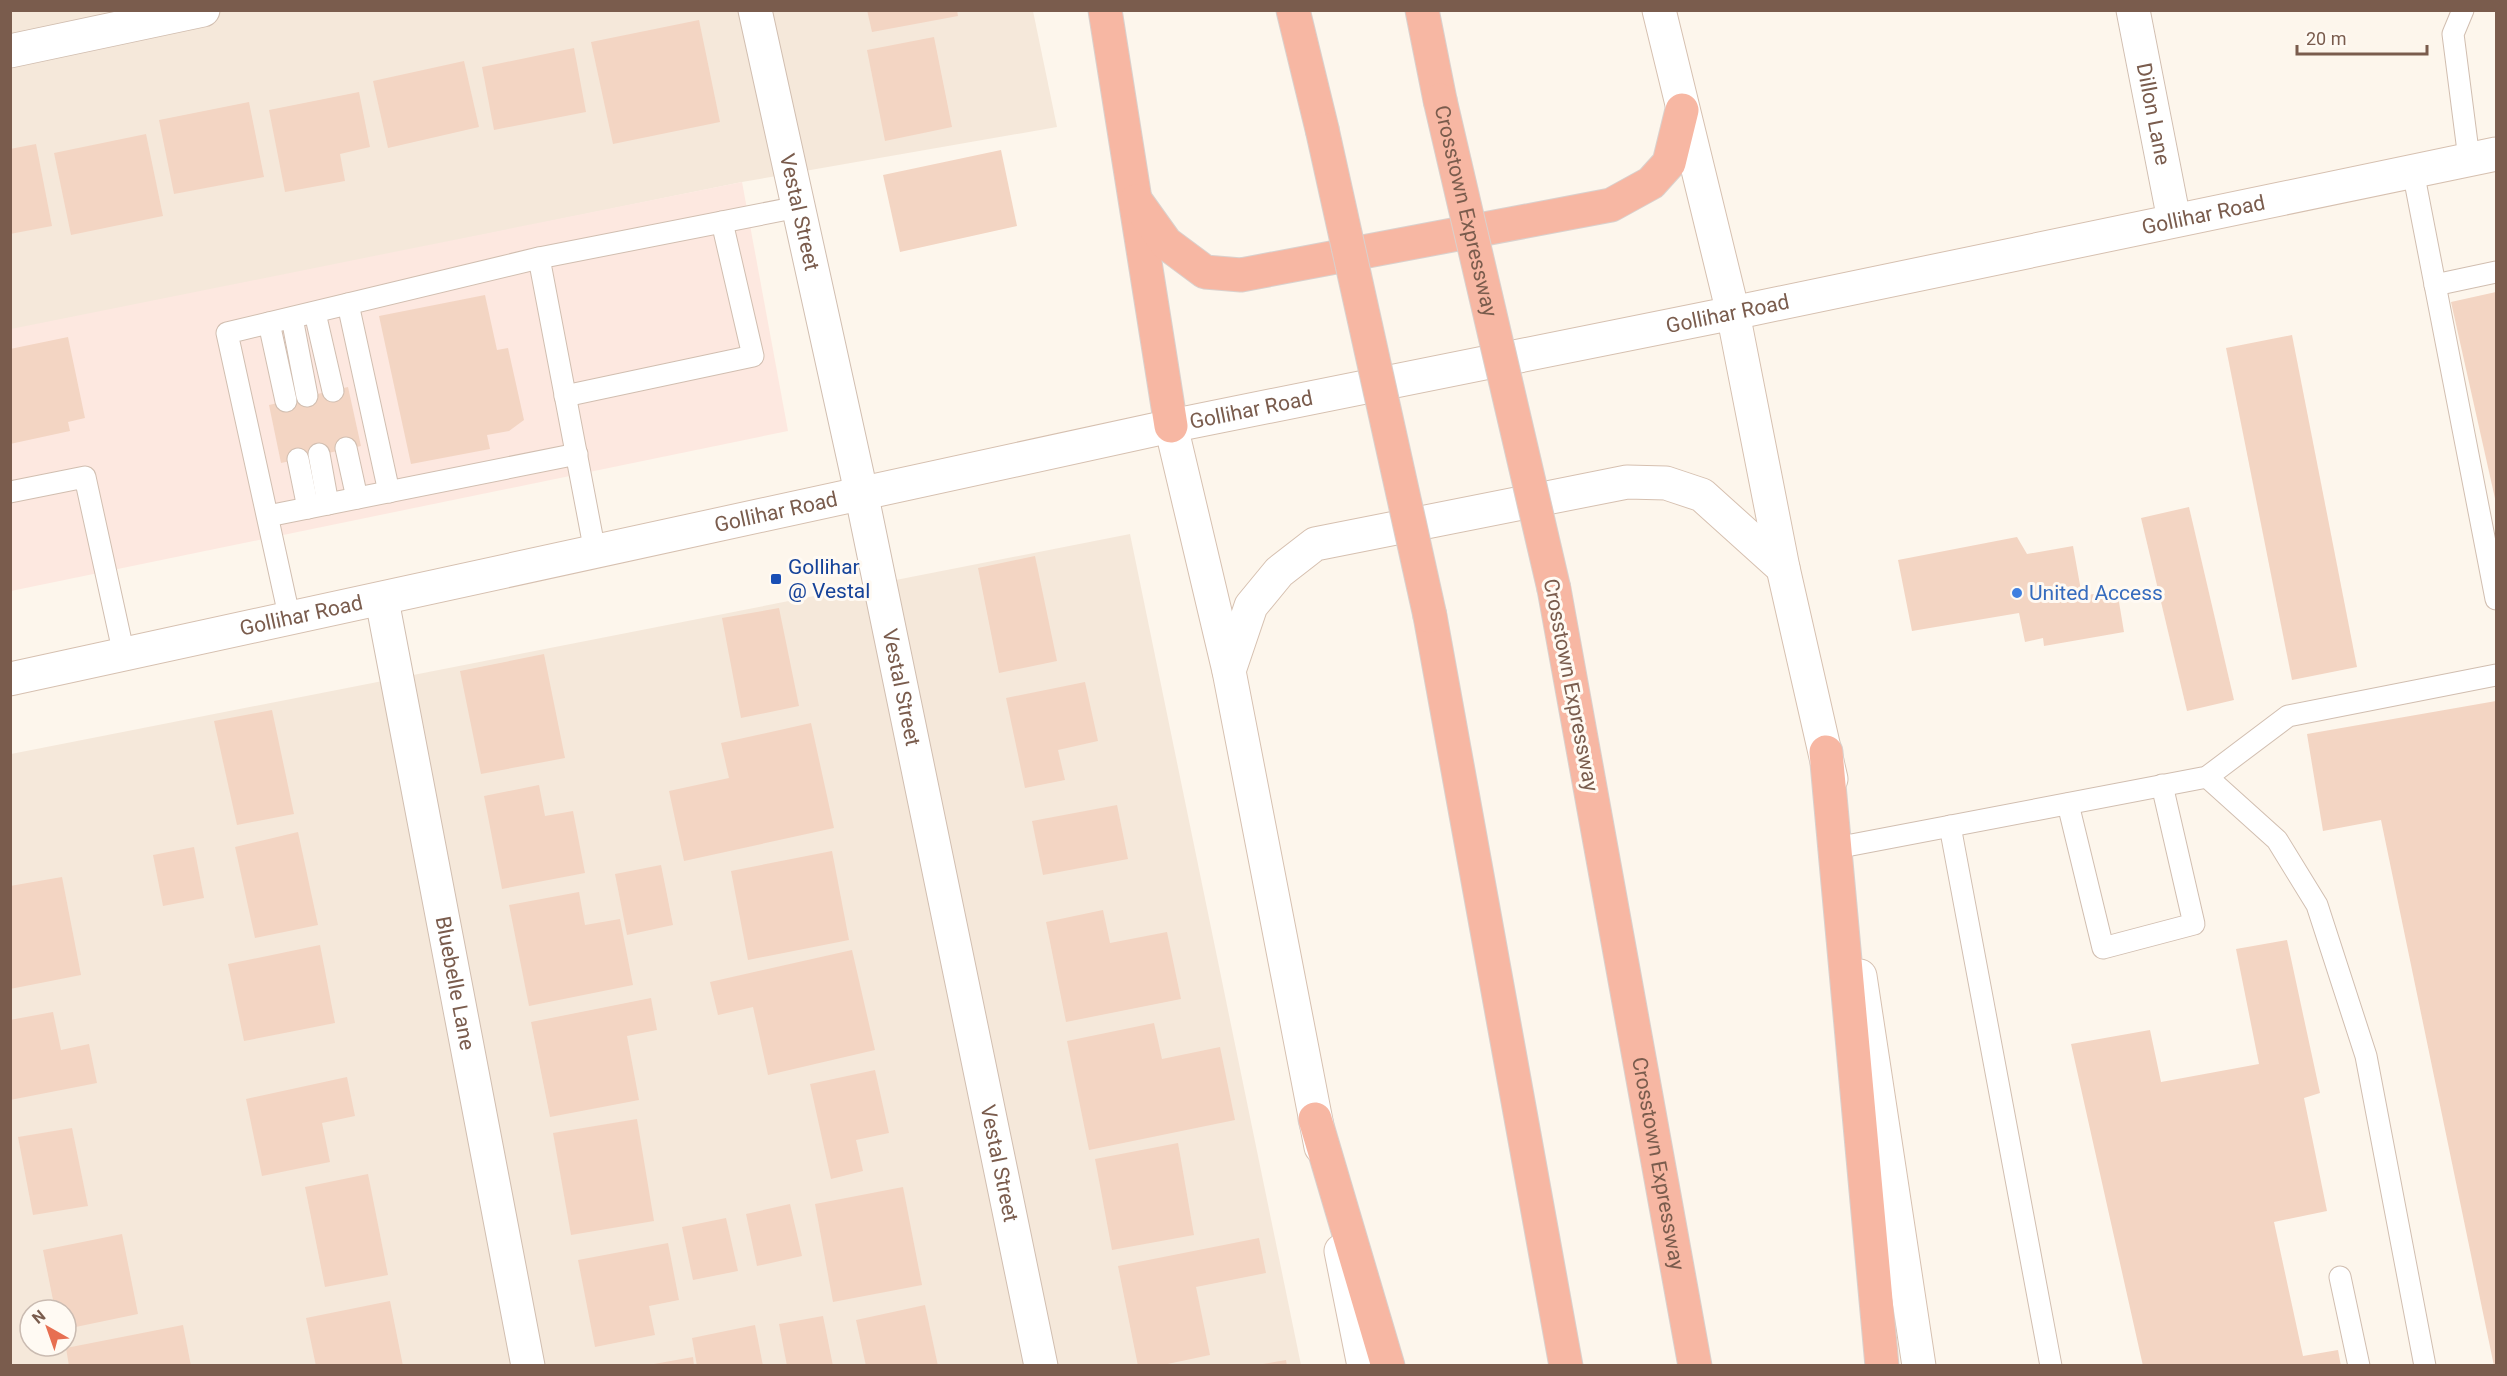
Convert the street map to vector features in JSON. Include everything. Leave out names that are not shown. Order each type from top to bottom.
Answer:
[{"type":"highway","points":[[1105,10],[1171,426]]},
{"type":"highway","points":[[1293,10],[1322,129],[1430,616],[1566,1365]]},
{"type":"highway","name":"Crosstown Expressway","points":[[1422,10],[1440,100],[1554,589],[1695,1365]]},
{"type":"highway","points":[[1136,201],[1166,243],[1204,272],[1241,275],[1611,205],[1651,183],[1669,163],[1682,110]]},
{"type":"highway","points":[[1826,752],[1882,1365]]},
{"type":"highway","points":[[1315,1119],[1388,1365]]},
{"type":"main road","points":[[10,51],[203,10]]},
{"type":"main road","name":"Vestal Street","points":[[755,10],[861,492],[1041,1365]]},
{"type":"main road","points":[[1659,10],[1733,313],[1783,568],[1826,752],[1919,1365]]},
{"type":"main road","name":"Dillon Lane","points":[[2133,10],[2174,220]]},
{"type":"main road","name":"Gollihar Road","points":[[10,679],[382,600],[861,492],[1171,426],[1733,313],[2483,157]]},
{"type":"main road","points":[[1171,426],[1228,671],[1364,1365]]},
{"type":"main road","points":[[1228,671],[1251,606],[1280,572],[1315,544],[1627,482],[1666,483],[1702,495],[1783,568]]},
{"type":"main road","name":"Bluebelle Lane","points":[[382,600],[528,1365]]},
{"type":"lane","points":[[2463,10],[2453,34],[2483,157]]},
{"type":"lane","points":[[2413,171],[2496,599]]},
{"type":"lane","points":[[290,620],[227,333],[539,258],[798,207]]},
{"type":"lane","points":[[565,396],[753,356],[722,222]]},
{"type":"lane","points":[[539,258],[595,552]]},
{"type":"lane","points":[[2435,285],[2496,272]]},
{"type":"lane","points":[[348,304],[389,492]]},
{"type":"lane","points":[[315,313],[333,391]]},
{"type":"lane","points":[[292,318],[307,396]]},
{"type":"lane","points":[[269,323],[286,401]]},
{"type":"lane","points":[[346,448],[357,498]]},
{"type":"lane","points":[[318,506],[319,454]]},
{"type":"lane","points":[[268,516],[577,454]]},
{"type":"lane","points":[[298,459],[318,506]]},
{"type":"lane","points":[[10,492],[85,477],[124,655]]},
{"type":"lane","points":[[1841,847],[2207,777],[2288,716],[2496,675]]},
{"type":"lane","points":[[2207,777],[2277,840],[2318,905],[2366,1056],[2425,1365]]},
{"type":"lane","points":[[2068,804],[2103,948],[2194,924],[2162,785]]},
{"type":"lane","points":[[1950,826],[2051,1365]]},
{"type":"lane","points":[[2340,1277],[2358,1365]]},
{"type":"shaded area","points":[[11,11],[1033,11],[1057,127],[742,182],[11,331]]},
{"type":"shaded area","points":[[742,182],[788,431],[11,591],[11,329]]},
{"type":"shaded area","points":[[1130,534],[1301,1365],[11,1366],[11,754]]},
{"type":"building","points":[[867,10],[957,10],[958,16],[872,32]]},
{"type":"building","points":[[699,20],[720,122],[613,144],[591,42]]},
{"type":"building","points":[[934,37],[952,127],[885,141],[867,50]]},
{"type":"building","points":[[574,48],[586,112],[494,130],[482,67]]},
{"type":"building","points":[[464,61],[479,127],[388,148],[373,81]]},
{"type":"building","points":[[359,92],[370,147],[340,154],[345,181],[285,192],[269,110]]},
{"type":"building","points":[[249,102],[264,177],[174,194],[159,120]]},
{"type":"building","points":[[146,134],[163,216],[71,235],[54,153]]},
{"type":"building","points":[[36,144],[52,226],[10,234],[10,149]]},
{"type":"building","points":[[1001,150],[1017,226],[900,252],[883,175]]},
{"type":"building","points":[[2496,292],[2496,503],[2451,302]]},
{"type":"building","points":[[485,295],[497,350],[508,348],[524,420],[509,431],[487,435],[490,449],[411,464],[379,316]]},
{"type":"building","points":[[2292,335],[2357,667],[2292,680],[2226,348]]},
{"type":"building","points":[[68,337],[85,418],[68,422],[70,431],[10,444],[10,349]]},
{"type":"building","points":[[348,387],[361,446],[281,463],[269,405]]},
{"type":"building","points":[[2189,507],[2234,700],[2187,711],[2141,518]]},
{"type":"building","points":[[2017,537],[2027,554],[2073,546],[2082,596],[2117,590],[2124,632],[2044,646],[2043,638],[2025,642],[2019,613],[1912,631],[1898,560]]},
{"type":"building","points":[[1035,556],[1057,661],[999,673],[978,568]]},
{"type":"building","points":[[779,608],[799,706],[741,718],[722,618]]},
{"type":"building","points":[[544,654],[565,758],[481,774],[460,671]]},
{"type":"building","points":[[1085,682],[1098,741],[1058,750],[1065,780],[1025,788],[1006,698]]},
{"type":"building","points":[[2496,701],[2496,1366],[2494,1366],[2381,820],[2323,831],[2307,734]]},
{"type":"building","points":[[272,710],[294,814],[237,825],[214,721]]},
{"type":"building","points":[[811,723],[834,828],[684,861],[669,791],[729,778],[721,743]]},
{"type":"building","points":[[539,785],[545,816],[573,811],[585,873],[502,889],[484,796]]},
{"type":"building","points":[[1117,805],[1128,859],[1043,875],[1032,821]]},
{"type":"building","points":[[298,832],[318,925],[255,938],[235,847]]},
{"type":"building","points":[[194,847],[204,898],[163,906],[153,855]]},
{"type":"building","points":[[832,851],[849,940],[748,960],[731,871]]},
{"type":"building","points":[[661,865],[673,925],[627,935],[615,874]]},
{"type":"building","points":[[62,877],[81,975],[10,989],[10,886]]},
{"type":"building","points":[[579,892],[585,925],[620,919],[633,985],[529,1006],[509,905]]},
{"type":"building","points":[[1103,910],[1110,943],[1167,932],[1181,999],[1066,1022],[1046,922]]},
{"type":"building","points":[[2287,940],[2320,1093],[2304,1098],[2327,1211],[2274,1222],[2303,1356],[2338,1350],[2341,1366],[2143,1366],[2071,1044],[2150,1030],[2161,1082],[2259,1064],[2236,949]]},
{"type":"building","points":[[320,945],[335,1023],[244,1041],[228,964]]},
{"type":"building","points":[[852,950],[875,1050],[768,1075],[753,1007],[718,1015],[710,982]]},
{"type":"building","points":[[651,998],[657,1030],[627,1036],[639,1100],[550,1117],[531,1022]]},
{"type":"building","points":[[53,1012],[61,1050],[89,1044],[97,1083],[10,1100],[10,1020]]},
{"type":"building","points":[[1154,1023],[1162,1059],[1220,1047],[1235,1120],[1089,1150],[1067,1041]]},
{"type":"building","points":[[875,1070],[889,1133],[856,1140],[863,1171],[831,1179],[810,1084]]},
{"type":"building","points":[[347,1077],[355,1116],[322,1123],[330,1162],[262,1176],[246,1099]]},
{"type":"building","points":[[637,1119],[654,1221],[571,1235],[553,1133]]},
{"type":"building","points":[[72,1128],[88,1206],[33,1215],[18,1137]]},
{"type":"building","points":[[1178,1143],[1194,1235],[1112,1250],[1095,1159]]},
{"type":"building","points":[[368,1174],[388,1275],[325,1287],[305,1187]]},
{"type":"building","points":[[903,1187],[922,1285],[833,1302],[815,1204]]},
{"type":"building","points":[[790,1204],[802,1256],[757,1266],[746,1214]]},
{"type":"building","points":[[726,1218],[738,1271],[693,1280],[682,1227]]},
{"type":"building","points":[[122,1234],[138,1314],[78,1326],[78,1298],[53,1298],[43,1250]]},
{"type":"building","points":[[1259,1238],[1266,1273],[1196,1287],[1210,1355],[1158,1366],[1138,1366],[1118,1266]]},
{"type":"building","points":[[668,1243],[679,1300],[649,1306],[655,1335],[595,1347],[578,1260]]},
{"type":"building","points":[[390,1301],[403,1366],[316,1366],[306,1318]]},
{"type":"building","points":[[925,1305],[938,1366],[866,1366],[856,1320]]},
{"type":"building","points":[[823,1316],[833,1366],[787,1366],[779,1324]]},
{"type":"building","points":[[183,1325],[191,1366],[69,1366],[68,1358],[78,1358],[78,1346]]},
{"type":"building","points":[[755,1325],[763,1366],[697,1366],[692,1338]]},
{"type":"building","points":[[693,1357],[694,1366],[654,1366],[654,1364]]},
{"type":"building","points":[[1286,1360],[1287,1366],[1263,1366],[1263,1364]]},
{"type":"place","name":"Gollihar @ Vestal","points":[[776,579]]},
{"type":"place","name":"United Access","points":[[2017,593]]}]
